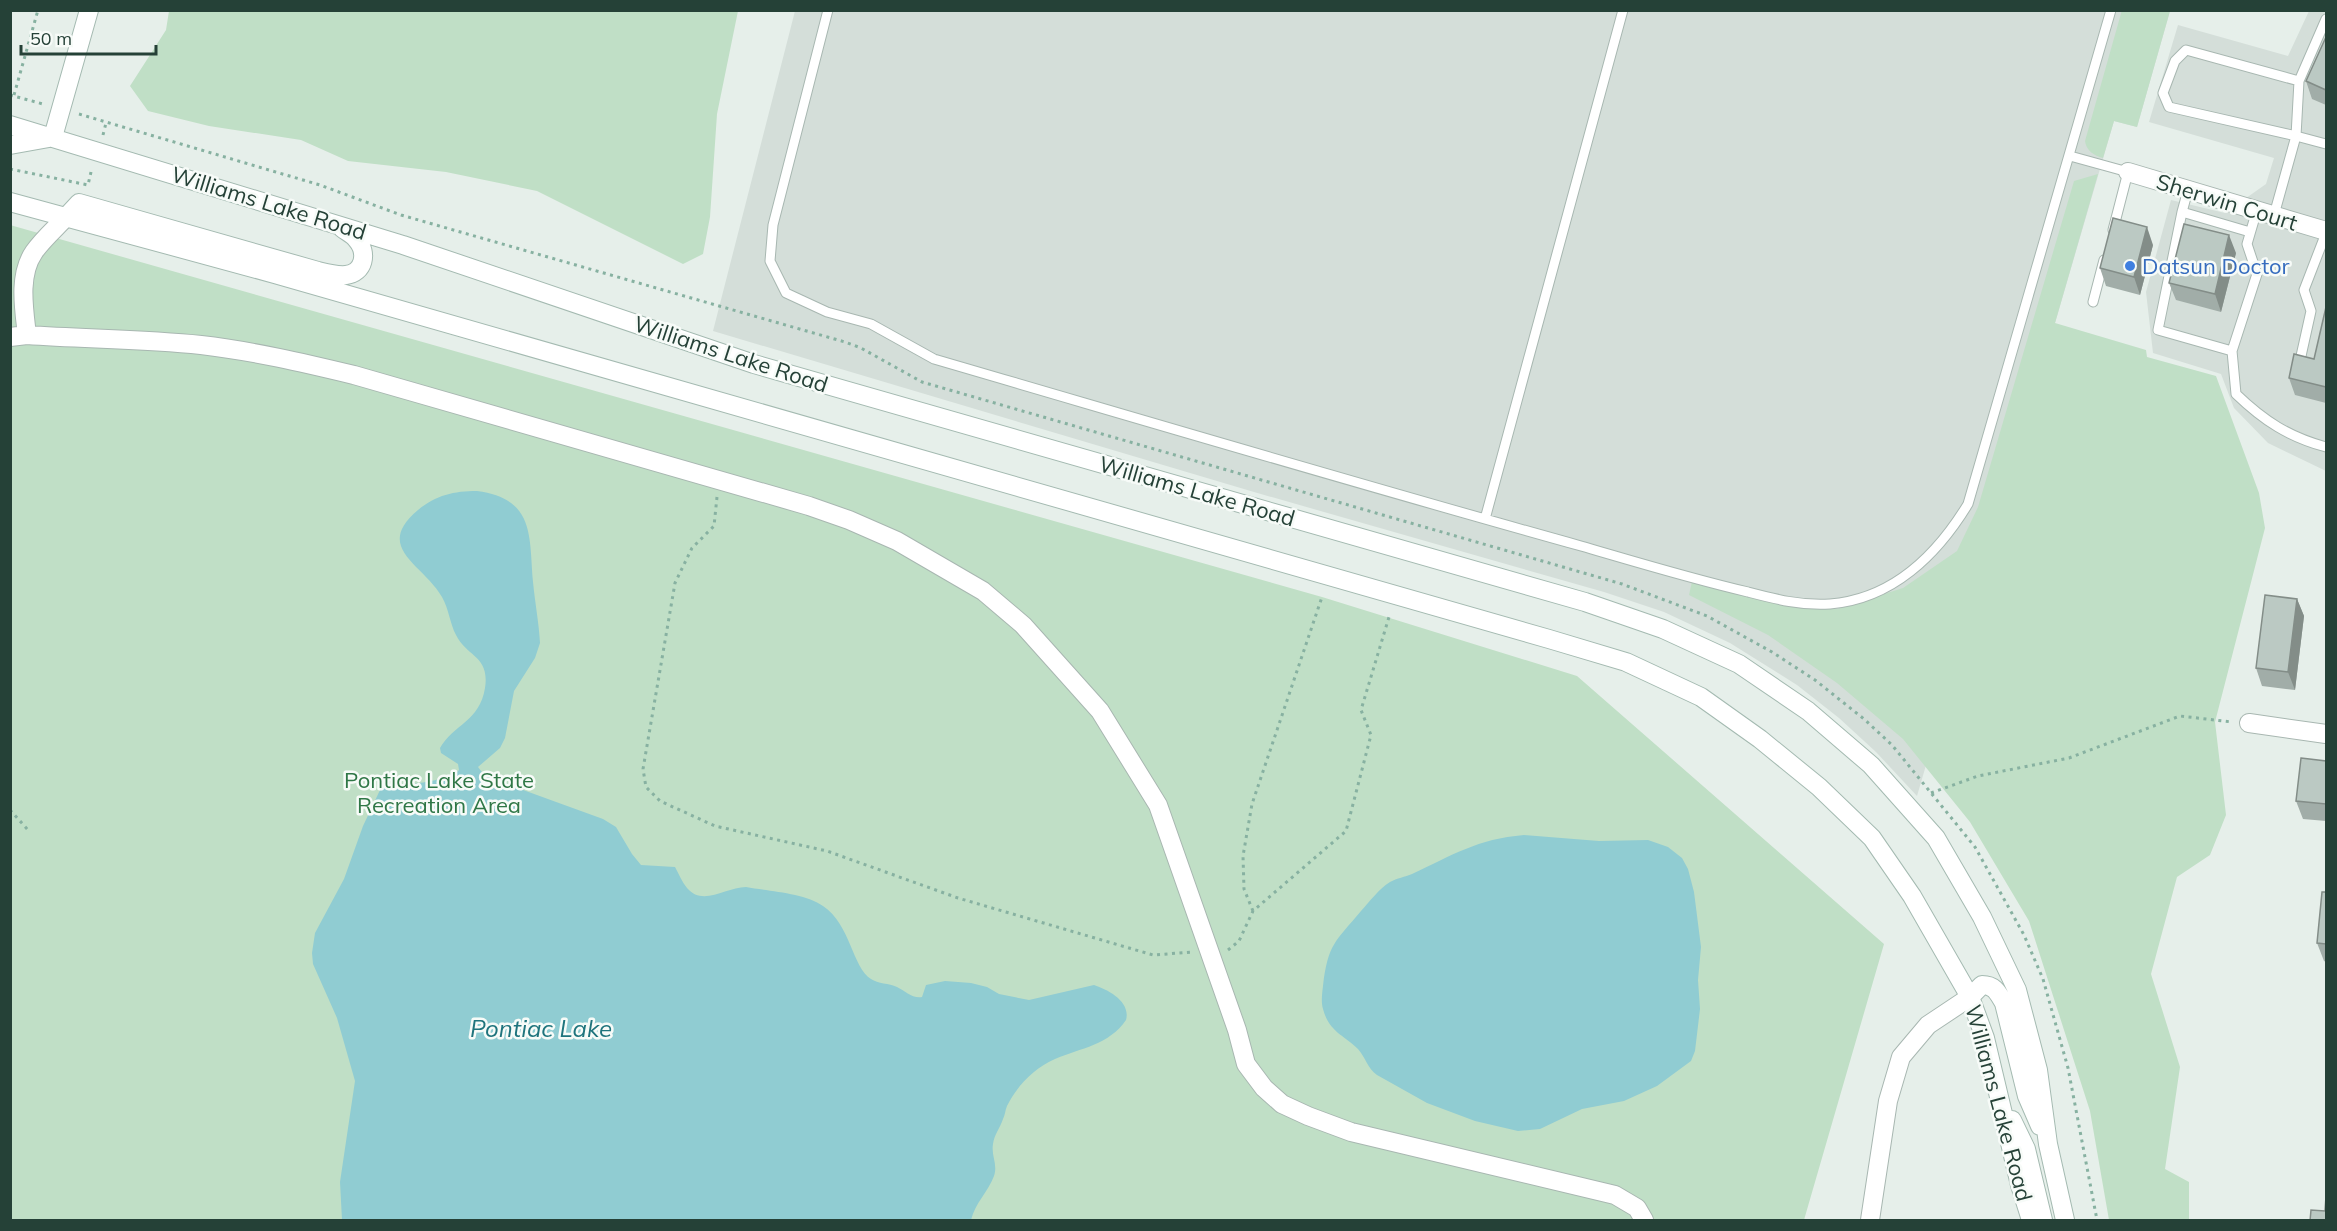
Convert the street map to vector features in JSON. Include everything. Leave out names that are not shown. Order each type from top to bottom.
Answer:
[{"type":"main road","points":[[10,145],[53,137],[89,10]]},
{"type":"main road","name":"Williams Lake Road","points":[[10,125],[336,224],[754,364],[1585,602],[1663,629],[1739,664],[1808,711],[1871,765],[1936,838],[1982,916],[2017,990],[2038,1070],[2048,1144],[2065,1221]]},
{"type":"main road","name":"Sherwin Court","points":[[2128,172],[2326,232]]},
{"type":"main road","name":"Williams Lake Road","points":[[10,202],[275,274],[1626,662],[1701,697],[1760,739],[1827,794],[1872,838],[1912,896],[1970,997],[1985,1038],[2020,1185],[2031,1221]]},
{"type":"main road","points":[[336,224],[357,240],[364,253],[362,264],[355,273],[344,276],[318,271],[79,203],[33,253],[25,274],[19,336],[140,340],[204,345],[297,361],[354,375],[809,506],[897,541],[983,591],[1023,625],[1100,711],[1158,805],[1237,1030],[1246,1064],[1264,1088],[1282,1104],[1351,1132],[1615,1195],[1637,1208],[1644,1221]]},
{"type":"main road","points":[[2249,723],[2326,734]]},
{"type":"main road","points":[[1870,1221],[1888,1101],[1901,1057],[1928,1025],[1970,997],[1982,985],[1987,985],[1997,991],[2004,1003],[2026,1096],[2048,1144]]},
{"type":"main road","points":[[1997,1089],[2026,1149],[2043,1221]]},
{"type":"lane","points":[[828,10],[773,225],[770,261],[786,293],[827,312],[871,324],[934,359],[1727,588],[1806,605],[1833,604],[1888,587],[1917,568],[1946,537],[1968,504],[2111,10]]},
{"type":"lane","points":[[1485,519],[1623,10]]},
{"type":"lane","points":[[2326,19],[2299,81],[2296,136],[2265,213],[2250,232],[2247,244],[2257,274],[2232,351],[2236,394],[2276,428],[2307,442],[2326,447]]},
{"type":"lane","points":[[2299,81],[2186,50],[2175,61],[2163,93],[2169,107],[2326,144]]},
{"type":"lane","points":[[2070,156],[2128,172],[2111,237]]},
{"type":"lane","points":[[2188,190],[2158,330],[2232,351]]},
{"type":"lane","points":[[2182,212],[2250,232]]},
{"type":"lane","points":[[2299,365],[2311,311],[2304,290],[2326,232]]},
{"type":"lane","points":[[2094,302],[2108,248]]},
{"type":"path","points":[[38,10],[12,95],[320,185],[401,215],[844,342],[861,348],[922,382],[1622,584],[1665,598],[1742,634],[1815,680],[1864,719],[1892,745],[1975,847],[2024,935],[2043,979],[2068,1068],[2097,1221]]},
{"type":"path","points":[[102,135],[106,123]]},
{"type":"path","points":[[10,169],[88,185],[92,172]]},
{"type":"path","points":[[718,480],[714,526],[692,548],[675,583],[643,769],[645,788],[660,801],[715,826],[827,852],[958,898],[1153,955],[1192,952],[1210,955],[1239,941],[1253,911],[1346,831],[1371,735],[1361,710],[1389,617]]},
{"type":"path","points":[[1253,911],[1244,889],[1243,856],[1252,804],[1322,597]]},
{"type":"path","points":[[1931,793],[1978,776],[2069,758],[2180,716],[2249,723]]},
{"type":"path","points":[[10,810],[28,831]]},
{"type":"shaded area","points":[[795,11],[2170,11],[2137,127],[2114,121],[1917,796],[1876,752],[1839,718],[1797,685],[1730,643],[1664,612],[1604,592],[1254,492],[713,331]]},
{"type":"shaded area","points":[[2309,11],[2326,11],[2326,471],[2268,443],[2234,408],[2221,374],[2153,353],[2146,292],[2171,200],[2225,213],[2266,184],[2274,158],[2149,122],[2178,25],[2288,56]]},
{"type":"green space","points":[[2122,10],[2170,11],[2137,127],[2114,121],[2103,158],[2091,152],[2085,141]]},
{"type":"green space","points":[[169,11],[738,11],[717,114],[710,217],[703,254],[683,264],[537,191],[446,172],[348,161],[301,140],[209,126],[148,111],[130,86],[166,30]]},
{"type":"green space","points":[[2098,174],[2055,323],[2146,350],[2147,357],[2216,376],[2259,493],[2265,528],[2215,722],[2226,815],[2210,855],[2177,877],[2151,974],[2180,1067],[2165,1169],[2189,1182],[2189,1220],[2109,1220],[2090,1111],[2029,921],[1970,822],[1903,739],[1837,683],[1768,635],[1689,595],[1693,577],[1837,609],[1903,588],[1957,551],[1978,507],[2074,181]]},
{"type":"green space","name":"Pontiac Lake State Recreation Area","points":[[10,225],[1322,597],[1577,676],[1884,944],[1804,1220],[11,1220]]},
{"type":"water","name":"Pontiac Lake","points":[[477,491],[496,495],[510,502],[525,522],[531,549],[540,643],[535,658],[514,691],[505,738],[500,748],[478,767],[485,776],[603,819],[616,827],[641,865],[675,867],[685,886],[700,896],[715,895],[746,887],[797,895],[823,906],[840,924],[865,973],[874,981],[894,986],[912,996],[922,997],[926,985],[945,981],[971,983],[987,987],[999,994],[1029,1000],[1094,985],[1106,990],[1122,1002],[1127,1014],[1126,1020],[1111,1035],[1094,1045],[1047,1063],[1027,1078],[1016,1091],[1007,1106],[994,1141],[994,1176],[975,1208],[971,1220],[342,1220],[340,1182],[355,1081],[337,1018],[313,964],[315,933],[344,879],[363,826],[380,790],[389,785],[407,785],[435,780],[459,770],[458,764],[441,753],[440,748],[445,740],[478,708],[485,688],[484,669],[456,635],[442,597],[406,555],[401,546],[400,535],[405,523],[418,510],[439,497]]},
{"type":"water","points":[[1524,835],[1599,841],[1648,840],[1668,847],[1682,858],[1688,869],[1694,892],[1701,947],[1698,980],[1700,1009],[1695,1051],[1691,1061],[1657,1086],[1624,1101],[1582,1109],[1540,1129],[1518,1131],[1475,1121],[1427,1103],[1377,1075],[1358,1049],[1329,1023],[1323,1009],[1322,998],[1327,961],[1334,944],[1386,885],[1479,844]]},
{"type":"building","points":[[2326,37],[2326,90],[2306,81]]},
{"type":"building","points":[[2113,218],[2147,227],[2134,277],[2100,268]]},
{"type":"building","points":[[2184,224],[2229,235],[2215,294],[2169,283]]},
{"type":"building","points":[[2326,307],[2326,387],[2289,378],[2294,354],[2314,359]]},
{"type":"building","points":[[2265,595],[2297,599],[2288,672],[2256,668]]},
{"type":"building","points":[[2301,758],[2326,761],[2326,804],[2296,801]]},
{"type":"building","points":[[2322,892],[2326,892],[2326,944],[2317,943]]},
{"type":"building","points":[[2326,1196],[2326,1221],[2310,1221],[2311,1210],[2325,1211]]},
{"type":"place","name":"Datsun Doctor","points":[[2130,266]]}]
